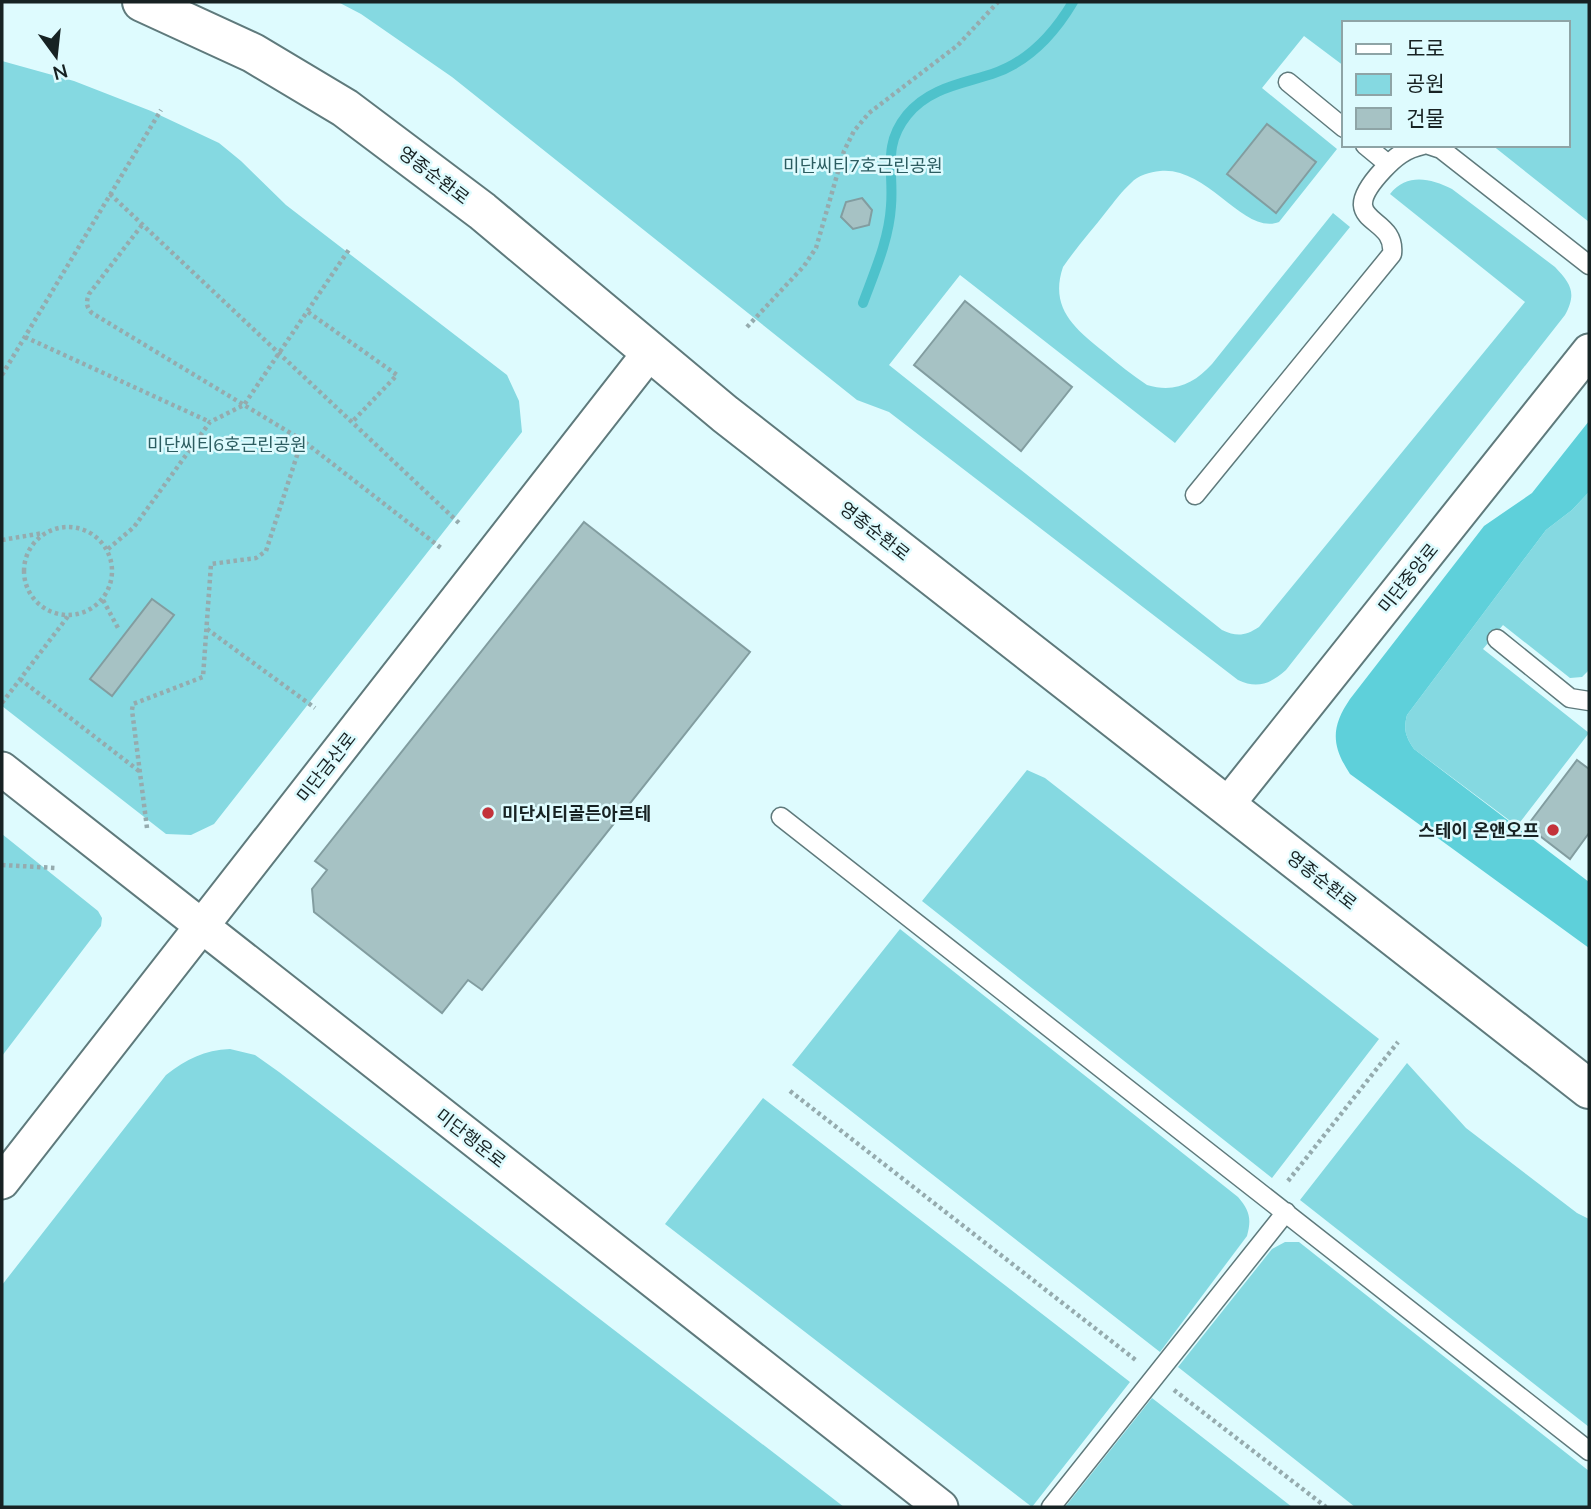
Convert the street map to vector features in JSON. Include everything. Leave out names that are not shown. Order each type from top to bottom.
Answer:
[{"type":"main road","name":"영종순환로","points":[[142,2],[253,53],[345,108],[501,226],[735,422],[1589,1089]]},
{"type":"street","name":"미단중앙로","points":[[1227,805],[1589,351]]},
{"type":"street","name":"미단금산로","points":[[2,1182],[650,352]]},
{"type":"street","name":"미단행운로","points":[[2,769],[941,1507]]},
{"type":"lane","points":[[1288,82],[1342,126]]},
{"type":"lane","points":[[1367,147],[1388,164]]},
{"type":"lane","points":[[1195,495],[1392,254],[1394,243],[1388,234],[1366,215],[1362,206],[1363,196],[1369,185],[1397,155],[1413,147]]},
{"type":"lane","points":[[1434,147],[1441,149],[1589,265]]},
{"type":"lane","points":[[1497,639],[1570,698],[1589,701]]},
{"type":"lane","points":[[781,817],[1589,1451]]},
{"type":"lane","points":[[1051,1507],[1156,1375],[1279,1207]]},
{"type":"path","points":[[747,327],[804,266],[816,248],[844,151],[854,131],[869,113],[958,45],[998,2]]},
{"type":"path","points":[[2,375],[161,110]]},
{"type":"path","points":[[110,194],[460,524]]},
{"type":"path","points":[[142,225],[89,294],[87,308],[302,440],[441,548]]},
{"type":"path","points":[[108,549],[134,527],[210,422],[244,405],[350,248]]},
{"type":"path","points":[[307,312],[397,375],[352,422]]},
{"type":"path","points":[[24,337],[210,422]]},
{"type":"path","points":[[147,828],[133,704],[202,677],[211,564],[256,558],[266,551],[302,440]]},
{"type":"path","points":[[2,540],[44,533],[63,526],[80,528],[96,536],[108,549],[113,566],[111,584],[103,600],[89,610],[69,615],[50,612],[34,601],[25,584],[23,565],[30,546],[44,533]]},
{"type":"path","points":[[103,600],[118,628]]},
{"type":"path","points":[[2,703],[69,615]]},
{"type":"path","points":[[206,628],[315,708]]},
{"type":"path","points":[[20,679],[140,771]]},
{"type":"path","points":[[2,865],[56,869]]},
{"type":"path","points":[[1279,1207],[1398,1042]]},
{"type":"path","points":[[790,1091],[1326,1507]]},
{"type":"green space","name":"미단씨티7호근린공원","points":[[338,2],[1589,2],[1589,222],[1495,147],[1570,147],[1570,21],[1342,21],[1342,64],[1304,36],[1262,88],[1337,149],[1279,222],[1266,224],[1252,219],[1210,189],[1177,172],[1152,172],[1137,178],[1124,190],[1063,267],[1059,294],[1062,306],[1083,335],[1147,385],[1175,387],[1191,382],[1212,364],[1333,213],[1350,227],[1175,443],[960,275],[889,365],[1222,630],[1241,634],[1259,627],[1525,302],[1390,194],[1411,180],[1427,180],[1444,185],[1555,267],[1570,289],[1571,301],[1565,315],[1286,670],[1263,684],[1245,683],[889,412],[857,400],[452,77],[361,14]]},
{"type":"green space","name":"미단씨티6호근린공원","points":[[2,61],[74,81],[151,111],[219,143],[286,205],[507,375],[519,401],[522,432],[214,824],[191,835],[166,834],[2,706]]},
{"type":"green space","points":[[1589,492],[1589,670],[1582,677],[1570,678],[1503,625],[1483,649],[1589,733],[1517,826],[1414,749],[1406,733],[1407,715],[1546,530],[1572,510]]},
{"type":"green space","points":[[1027,770],[1045,778],[1379,1039],[1272,1178],[922,901]]},
{"type":"green space","points":[[2,834],[98,911],[102,918],[101,926],[2,1056]]},
{"type":"green space","points":[[900,929],[1238,1197],[1245,1206],[1249,1219],[1247,1236],[1160,1352],[792,1065]]},
{"type":"green space","points":[[230,1049],[255,1055],[279,1072],[844,1507],[2,1507],[2,1285],[166,1075],[196,1056]]},
{"type":"green space","points":[[1407,1063],[1466,1128],[1577,1213],[1589,1219],[1589,1427],[1300,1200]]},
{"type":"green space","points":[[763,1098],[1130,1382],[1032,1507],[665,1224]]},
{"type":"green space","points":[[1285,1242],[1299,1242],[1589,1471],[1589,1507],[1355,1507],[1178,1367],[1272,1249]]},
{"type":"green space","points":[[1152,1398],[1292,1507],[1065,1507]]},
{"type":"shaded area","points":[[1589,421],[1589,492],[1572,510],[1546,530],[1407,715],[1405,729],[1414,749],[1589,882],[1589,948],[1350,774],[1339,754],[1336,736],[1339,718],[1350,699],[1484,526],[1532,493]]},
{"type":"building","points":[[1267,124],[1316,162],[1276,213],[1227,174]]},
{"type":"building","points":[[862,198],[872,210],[869,225],[853,229],[841,217],[846,202]]},
{"type":"building","points":[[965,301],[1072,387],[1021,451],[914,365]]},
{"type":"building","name":"미단시티골든아르테","points":[[584,522],[750,652],[482,990],[468,980],[442,1013],[314,912],[312,889],[327,870],[315,861]]},
{"type":"building","points":[[152,599],[174,615],[112,696],[90,679]]},
{"type":"building","points":[[1577,760],[1589,769],[1589,833],[1570,859],[1527,826]]},
{"type":"waterway","points":[[863,303],[887,231],[892,193],[892,148],[899,126],[916,106],[935,93],[992,74],[1018,62],[1049,36],[1073,2]]},
{"type":"place","name":"미단시티골든아르테","points":[[488,813]]},
{"type":"place","name":"스테이 온앤오프","points":[[1553,830]]}]
